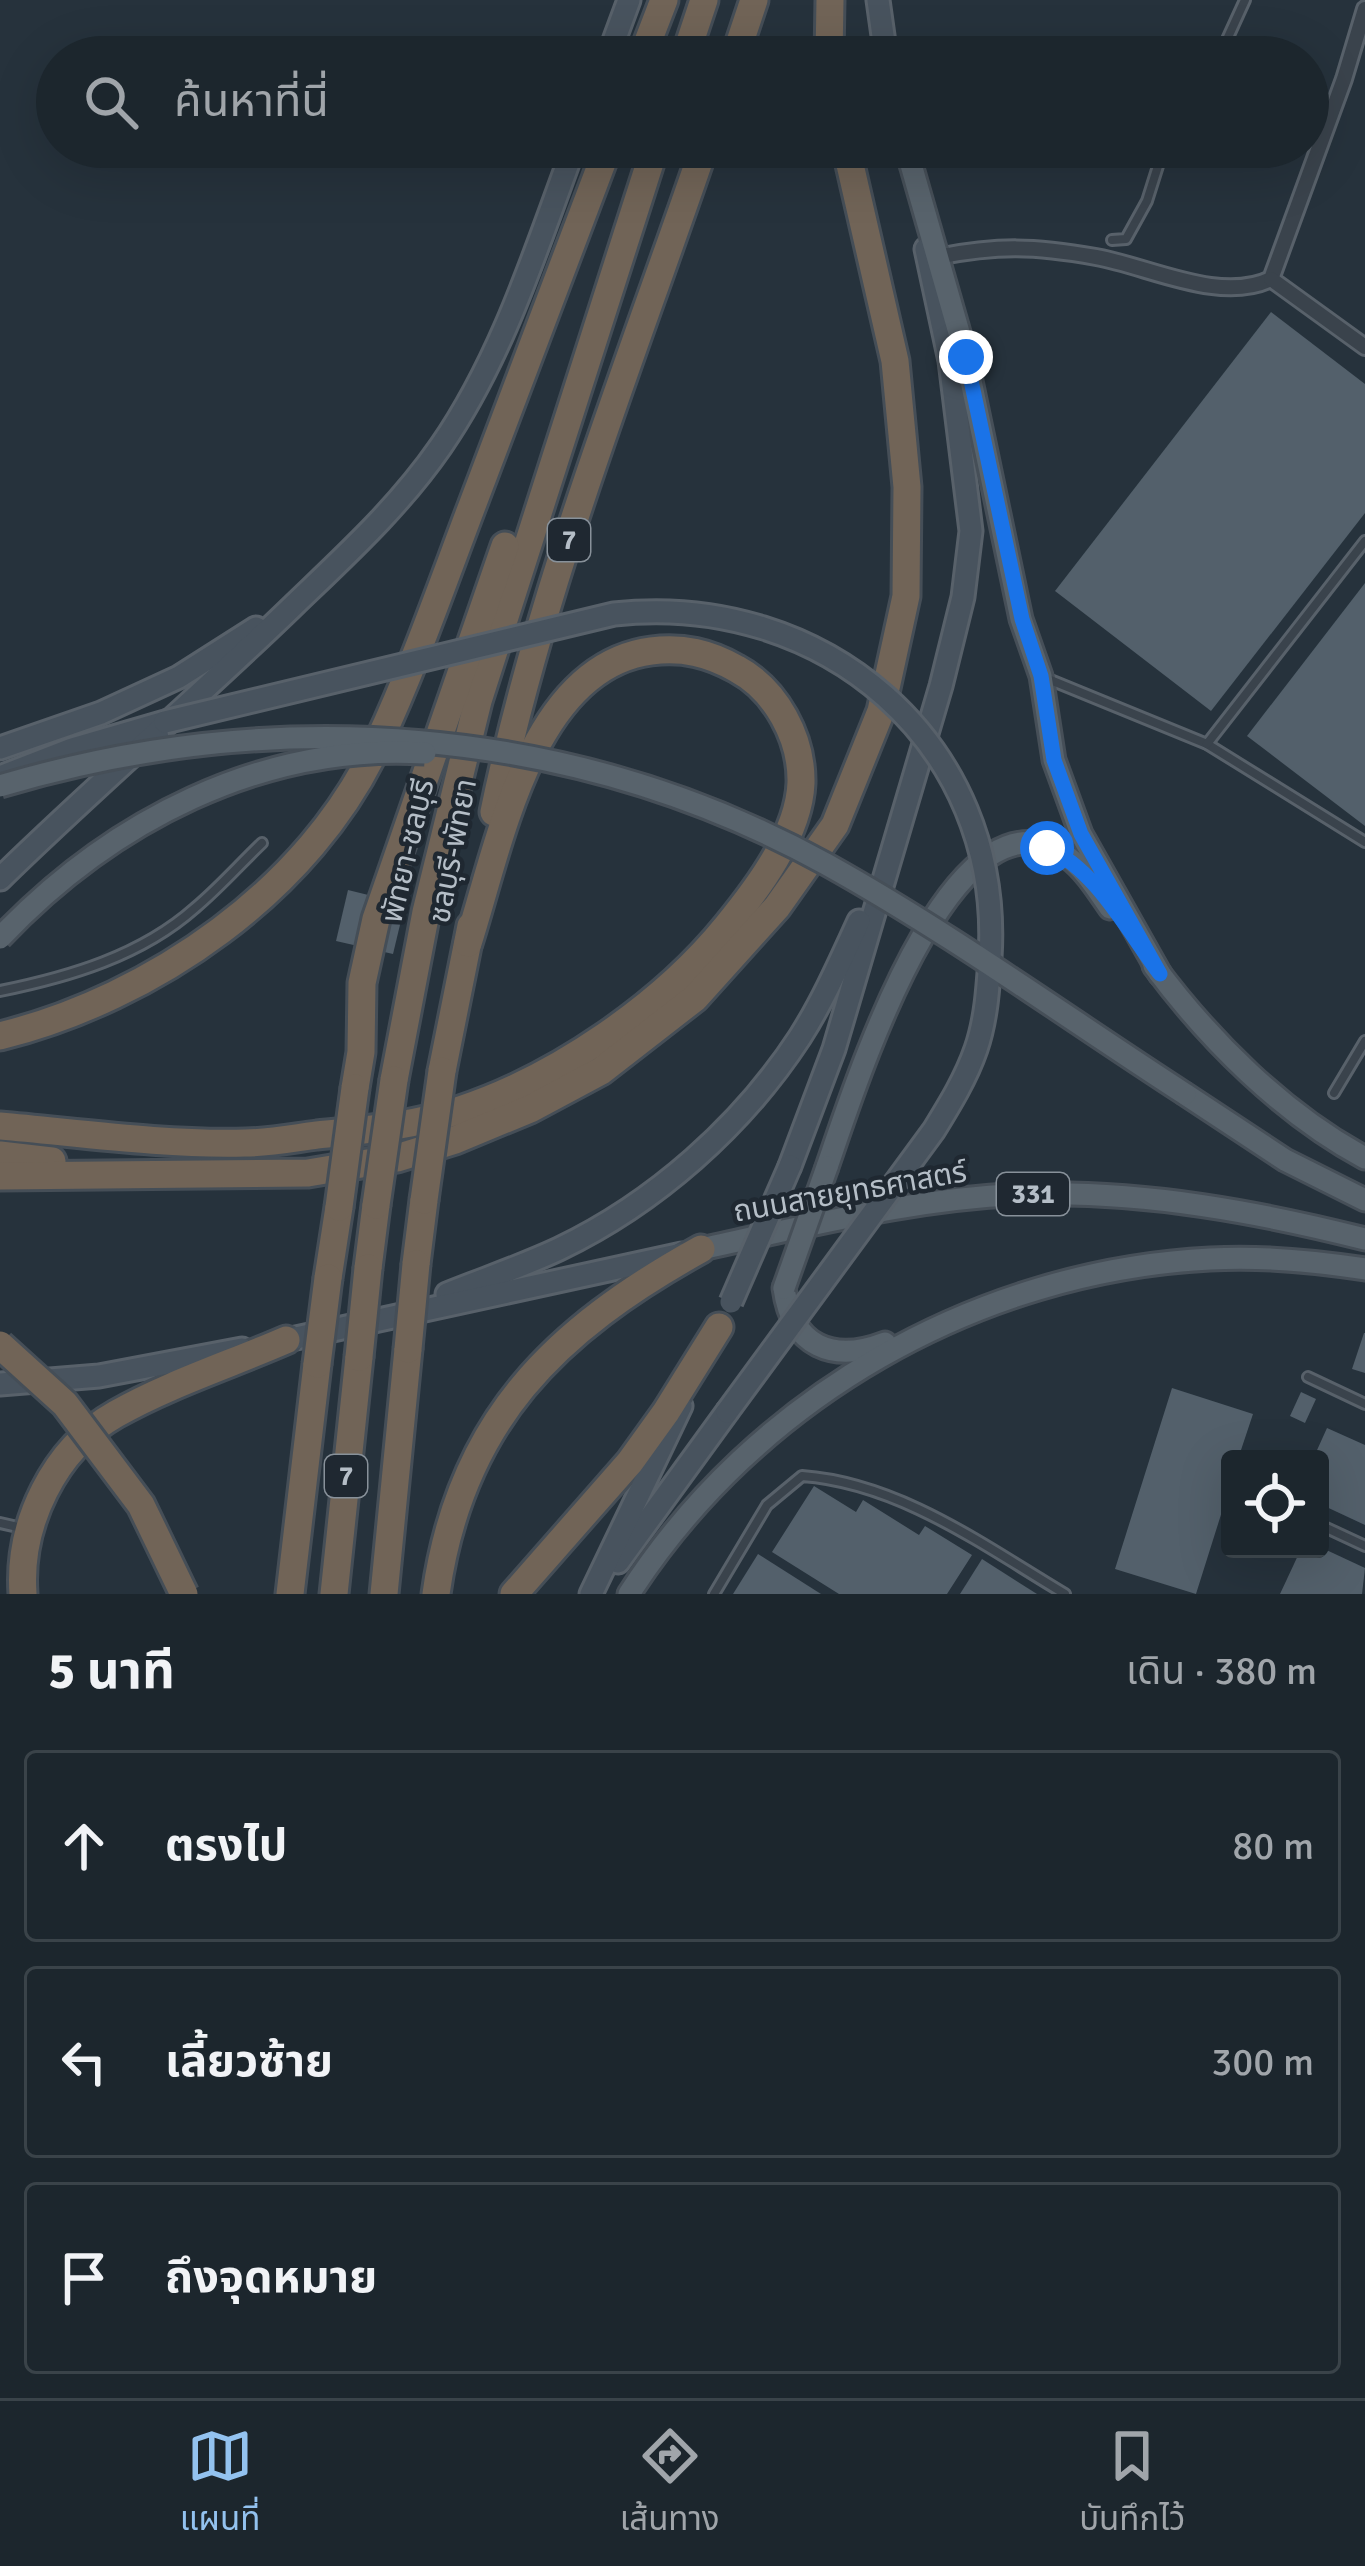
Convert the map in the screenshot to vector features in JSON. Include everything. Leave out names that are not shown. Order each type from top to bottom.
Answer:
[{"type":"highway","points":[[650,36],[664,0]]},
{"type":"highway","points":[[692,36],[704,0]]},
{"type":"highway","points":[[741,36],[754,0]]},
{"type":"highway","points":[[830,0],[830,36]]},
{"type":"highway","points":[[0,1036],[45,1024],[134,987],[204,944],[249,909],[344,802],[377,746],[434,607],[600,168]]},
{"type":"highway","name":"พัทยา-ชลบุรี","points":[[334,1594],[376,1204],[426,912],[478,701],[648,168]]},
{"type":"highway","name":"ชลบุรี-พัทยา","points":[[384,1594],[416,1264],[442,1071],[511,733],[554,583],[697,168]]},
{"type":"highway","points":[[0,1176],[308,1174],[454,1140],[530,1109],[602,1070],[695,998],[777,907],[835,825],[880,711],[906,596],[907,487],[895,362],[851,168]]},
{"type":"highway","points":[[290,1594],[316,1364],[361,1052],[362,983],[381,899],[507,542],[601,308]]},
{"type":"highway","points":[[0,1126],[246,1143],[400,1126],[461,1110],[519,1085],[590,1045],[655,999],[703,956],[744,905],[793,823],[801,783],[795,742],[778,706],[749,676],[713,656],[673,649],[653,651],[632,654],[595,671],[566,699],[540,736],[518,788],[468,943]]},
{"type":"highway","points":[[0,1155],[164,1172]]},
{"type":"highway","points":[[436,1594],[452,1522],[473,1463],[508,1403],[553,1350],[603,1308],[701,1250]]},
{"type":"highway","points":[[514,1594],[630,1462],[725,1314]]},
{"type":"highway","points":[[23,1594],[21,1571],[29,1529],[60,1466],[114,1415],[286,1340]]},
{"type":"highway","points":[[0,1345],[65,1404],[141,1505],[184,1594]]},
{"type":"main road","points":[[616,36],[629,0]]},
{"type":"main road","points":[[878,0],[883,36]]},
{"type":"main road","points":[[0,880],[376,527],[411,487],[490,362],[566,168]]},
{"type":"main road","points":[[595,1594],[790,1166],[834,1048],[963,597],[970,531],[950,361],[909,168]]},
{"type":"main road","points":[[911,168],[966,357],[1022,619],[1041,676],[1054,760],[1081,834],[1160,974]]},
{"type":"main road","points":[[0,748],[101,713],[179,677],[297,602]]},
{"type":"main road","points":[[0,776],[72,748],[165,722],[614,614],[656,609],[704,612],[748,622],[826,652],[865,678],[944,762],[970,814],[987,879],[991,937],[987,997],[977,1046],[961,1086],[934,1130],[595,1594]]},
{"type":"main road","points":[[0,787],[73,765],[165,747],[279,736],[412,739],[553,764],[679,799],[824,863],[1286,1160],[1365,1200]]},
{"type":"main road","points":[[0,938],[35,902],[110,842],[164,810],[219,786],[283,767],[345,756],[411,753],[553,764]]},
{"type":"main road","points":[[1365,1158],[1324,1136],[1224,1047],[1067,856],[1022,844],[998,852],[968,872],[897,979],[784,1288],[787,1307],[807,1338],[826,1349],[847,1353],[868,1350],[970,1311],[1088,1275],[1187,1261],[1268,1258],[1365,1269]]},
{"type":"main road","points":[[386,1318],[560,1249],[652,1192],[718,1137],[800,1037],[886,861]]},
{"type":"main road","name":"ถนนสายยุทธศาสตร์","points":[[701,1250],[894,1209],[1037,1194],[1206,1206],[1293,1220],[1365,1239]]},
{"type":"main road","points":[[0,1384],[99,1376],[701,1250]]},
{"type":"main road","points":[[628,1594],[715,1486],[798,1412],[862,1366],[970,1311]]},
{"type":"street","points":[[1329,120],[1365,9]]},
{"type":"street","points":[[937,257],[994,246],[1043,249],[1101,257],[1198,284],[1257,286],[1271,279],[1312,168]]},
{"type":"street","points":[[1271,279],[1365,347]]},
{"type":"lane","points":[[1229,36],[1245,0]]},
{"type":"lane","points":[[1112,240],[1126,239],[1137,225],[1157,168]]},
{"type":"lane","points":[[1207,744],[1365,541]]},
{"type":"lane","points":[[1041,676],[1207,744],[1365,842]]},
{"type":"lane","points":[[0,991],[64,978],[128,952],[192,911],[262,843]]},
{"type":"lane","points":[[1334,1094],[1365,1040]]},
{"type":"lane","points":[[1308,1377],[1365,1404]]},
{"type":"lane","points":[[714,1594],[767,1504],[802,1476],[845,1479],[940,1519],[1065,1594]]},
{"type":"lane","points":[[0,1523],[29,1529]]},
{"type":"lane","points":[[1329,1529],[1365,1546]]},
{"type":"building","points":[[1271,312],[1365,384],[1365,513],[1211,711],[1055,591]]},
{"type":"building","points":[[1365,583],[1365,826],[1247,736]]},
{"type":"building","points":[[348,890],[405,904],[393,954],[336,941]]},
{"type":"building","points":[[1365,1333],[1365,1373],[1352,1369]]},
{"type":"building","points":[[1172,1388],[1253,1414],[1241,1450],[1221,1450],[1221,1515],[1196,1594],[1115,1569]]},
{"type":"building","points":[[1301,1392],[1316,1399],[1305,1423],[1290,1416]]},
{"type":"building","points":[[1327,1428],[1365,1445],[1365,1525],[1329,1508],[1329,1450],[1317,1450]]},
{"type":"building","points":[[814,1486],[856,1512],[863,1500],[919,1535],[925,1526],[972,1555],[947,1594],[839,1594],[772,1552]]},
{"type":"building","points":[[1329,1551],[1365,1568],[1362,1594],[1280,1594],[1297,1558],[1329,1558]]},
{"type":"building","points":[[758,1554],[821,1594],[733,1594]]},
{"type":"building","points":[[982,1559],[1037,1594],[960,1594]]},
{"type":"route","points":[[966,357],[1022,619],[1041,676],[1054,760],[1081,834],[1160,974],[1086,876],[1067,856],[1047,848]]}]
